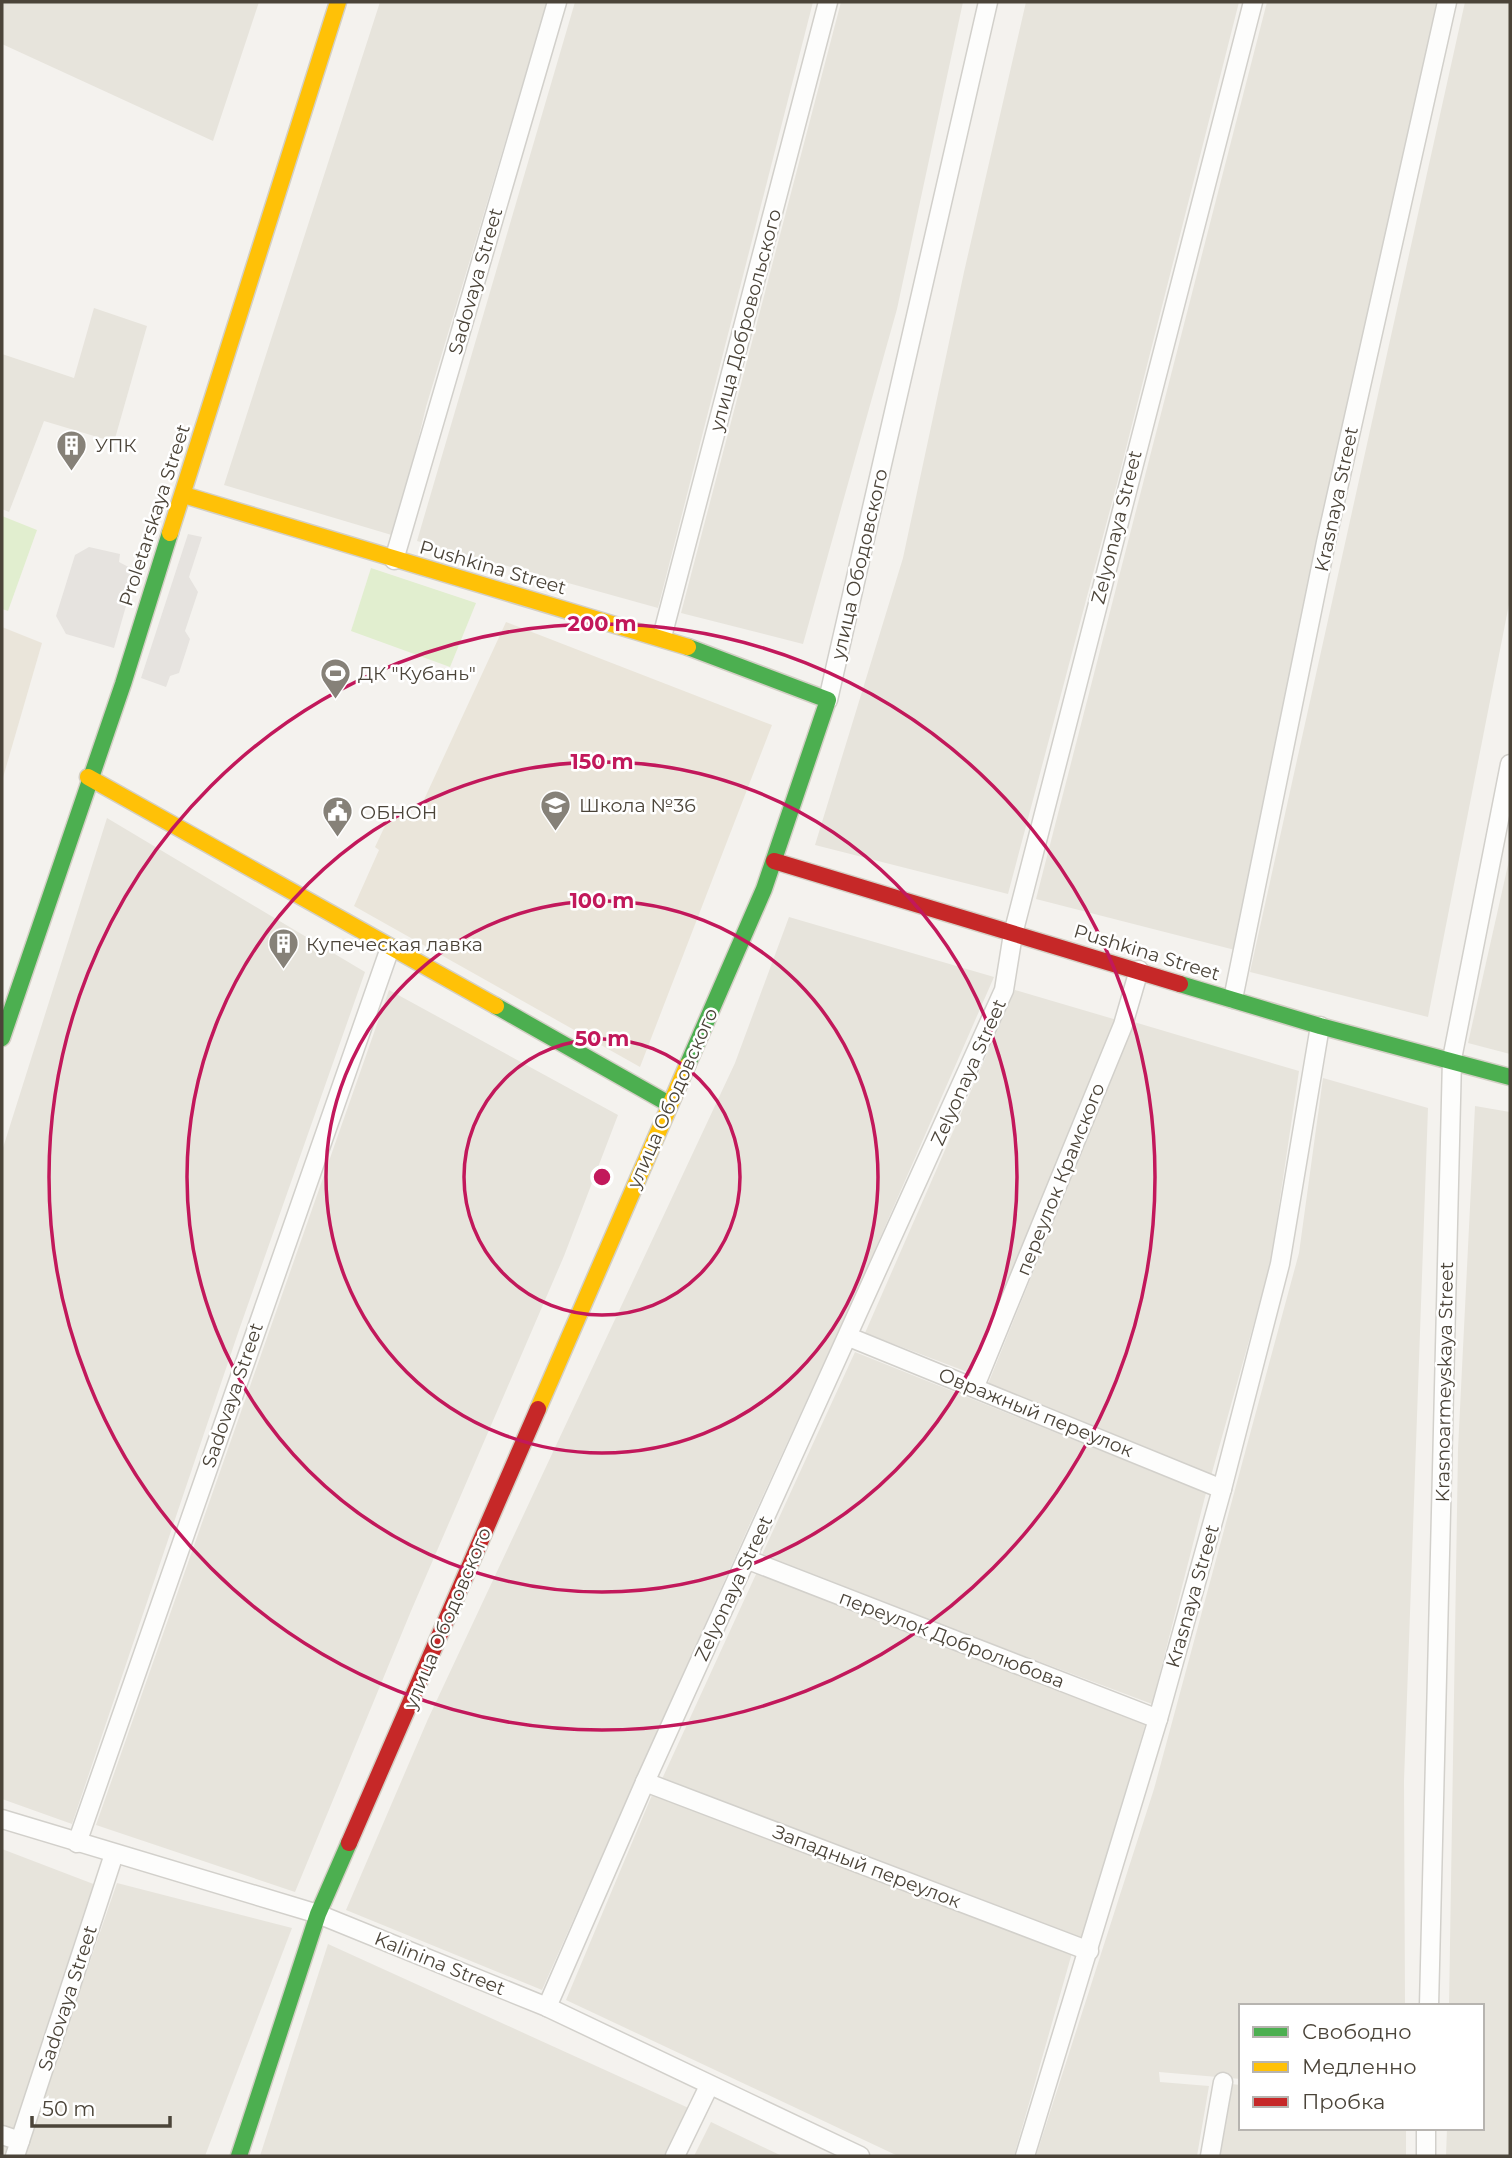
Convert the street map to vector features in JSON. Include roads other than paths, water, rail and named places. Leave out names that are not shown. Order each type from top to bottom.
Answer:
[{"type":"street","name":"Proletarskaya Street","points":[[2,1038],[184,495],[338,2]]},
{"type":"street","name":"Sadovaya Street","points":[[394,560],[557,2]]},
{"type":"street","name":"улица Добровольского","points":[[662,637],[828,2]]},
{"type":"street","name":"улица Ободовского","points":[[239,2156],[318,1914],[774,861],[828,700],[988,2]]},
{"type":"street","name":"Zelyonaya Street","points":[[547,2007],[645,1782],[1004,990],[1013,934],[1253,2]]},
{"type":"street","name":"Krasnaya Street","points":[[1233,999],[1326,542],[1447,2]]},
{"type":"street","name":"Pushkina Street","points":[[184,495],[394,560],[662,637],[828,700]]},
{"type":"street","name":"Krasnoarmeyskaya Street","points":[[1429,2004],[1452,1059],[1510,764]]},
{"type":"street","points":[[88,777],[669,1104]]},
{"type":"street","name":"Pushkina Street","points":[[774,861],[1320,1026],[1452,1059],[1510,1077]]},
{"type":"street","name":"Sadovaya Street","points":[[77,1843],[390,948]]},
{"type":"street","name":"переулок Крамского","points":[[975,1386],[1123,1026],[1139,970]]},
{"type":"street","name":"Krasnaya Street","points":[[1025,2156],[1158,1719],[1222,1489],[1280,1264],[1320,1026]]},
{"type":"street","name":"Овражный переулок","points":[[849,1337],[975,1386],[1222,1489]]},
{"type":"street","name":"переулок Добролюбова","points":[[746,1559],[1158,1719]]},
{"type":"street","name":"Западный переулок","points":[[645,1782],[1089,1951]]},
{"type":"street","name":"Kalinina Street","points":[[2,1819],[318,1914],[547,2007],[860,2156]]},
{"type":"street","name":"Sadovaya Street","points":[[2,2135],[17,2149],[114,1854]]},
{"type":"street","points":[[1210,2156],[1223,2082]]},
{"type":"street","points":[[676,2156],[709,2086]]},
{"type":"street","points":[[1426,2130],[1426,2156]]},
{"type":"place","name":"УПК","points":[[72,472]]},
{"type":"place","name":"ДК \"Кубань\"","points":[[335,700]]},
{"type":"place","name":"Школа №36","points":[[556,832]]},
{"type":"place","name":"ОБНОН","points":[[337,839]]},
{"type":"place","name":"Купеческая лавка","points":[[283,971]]}]
